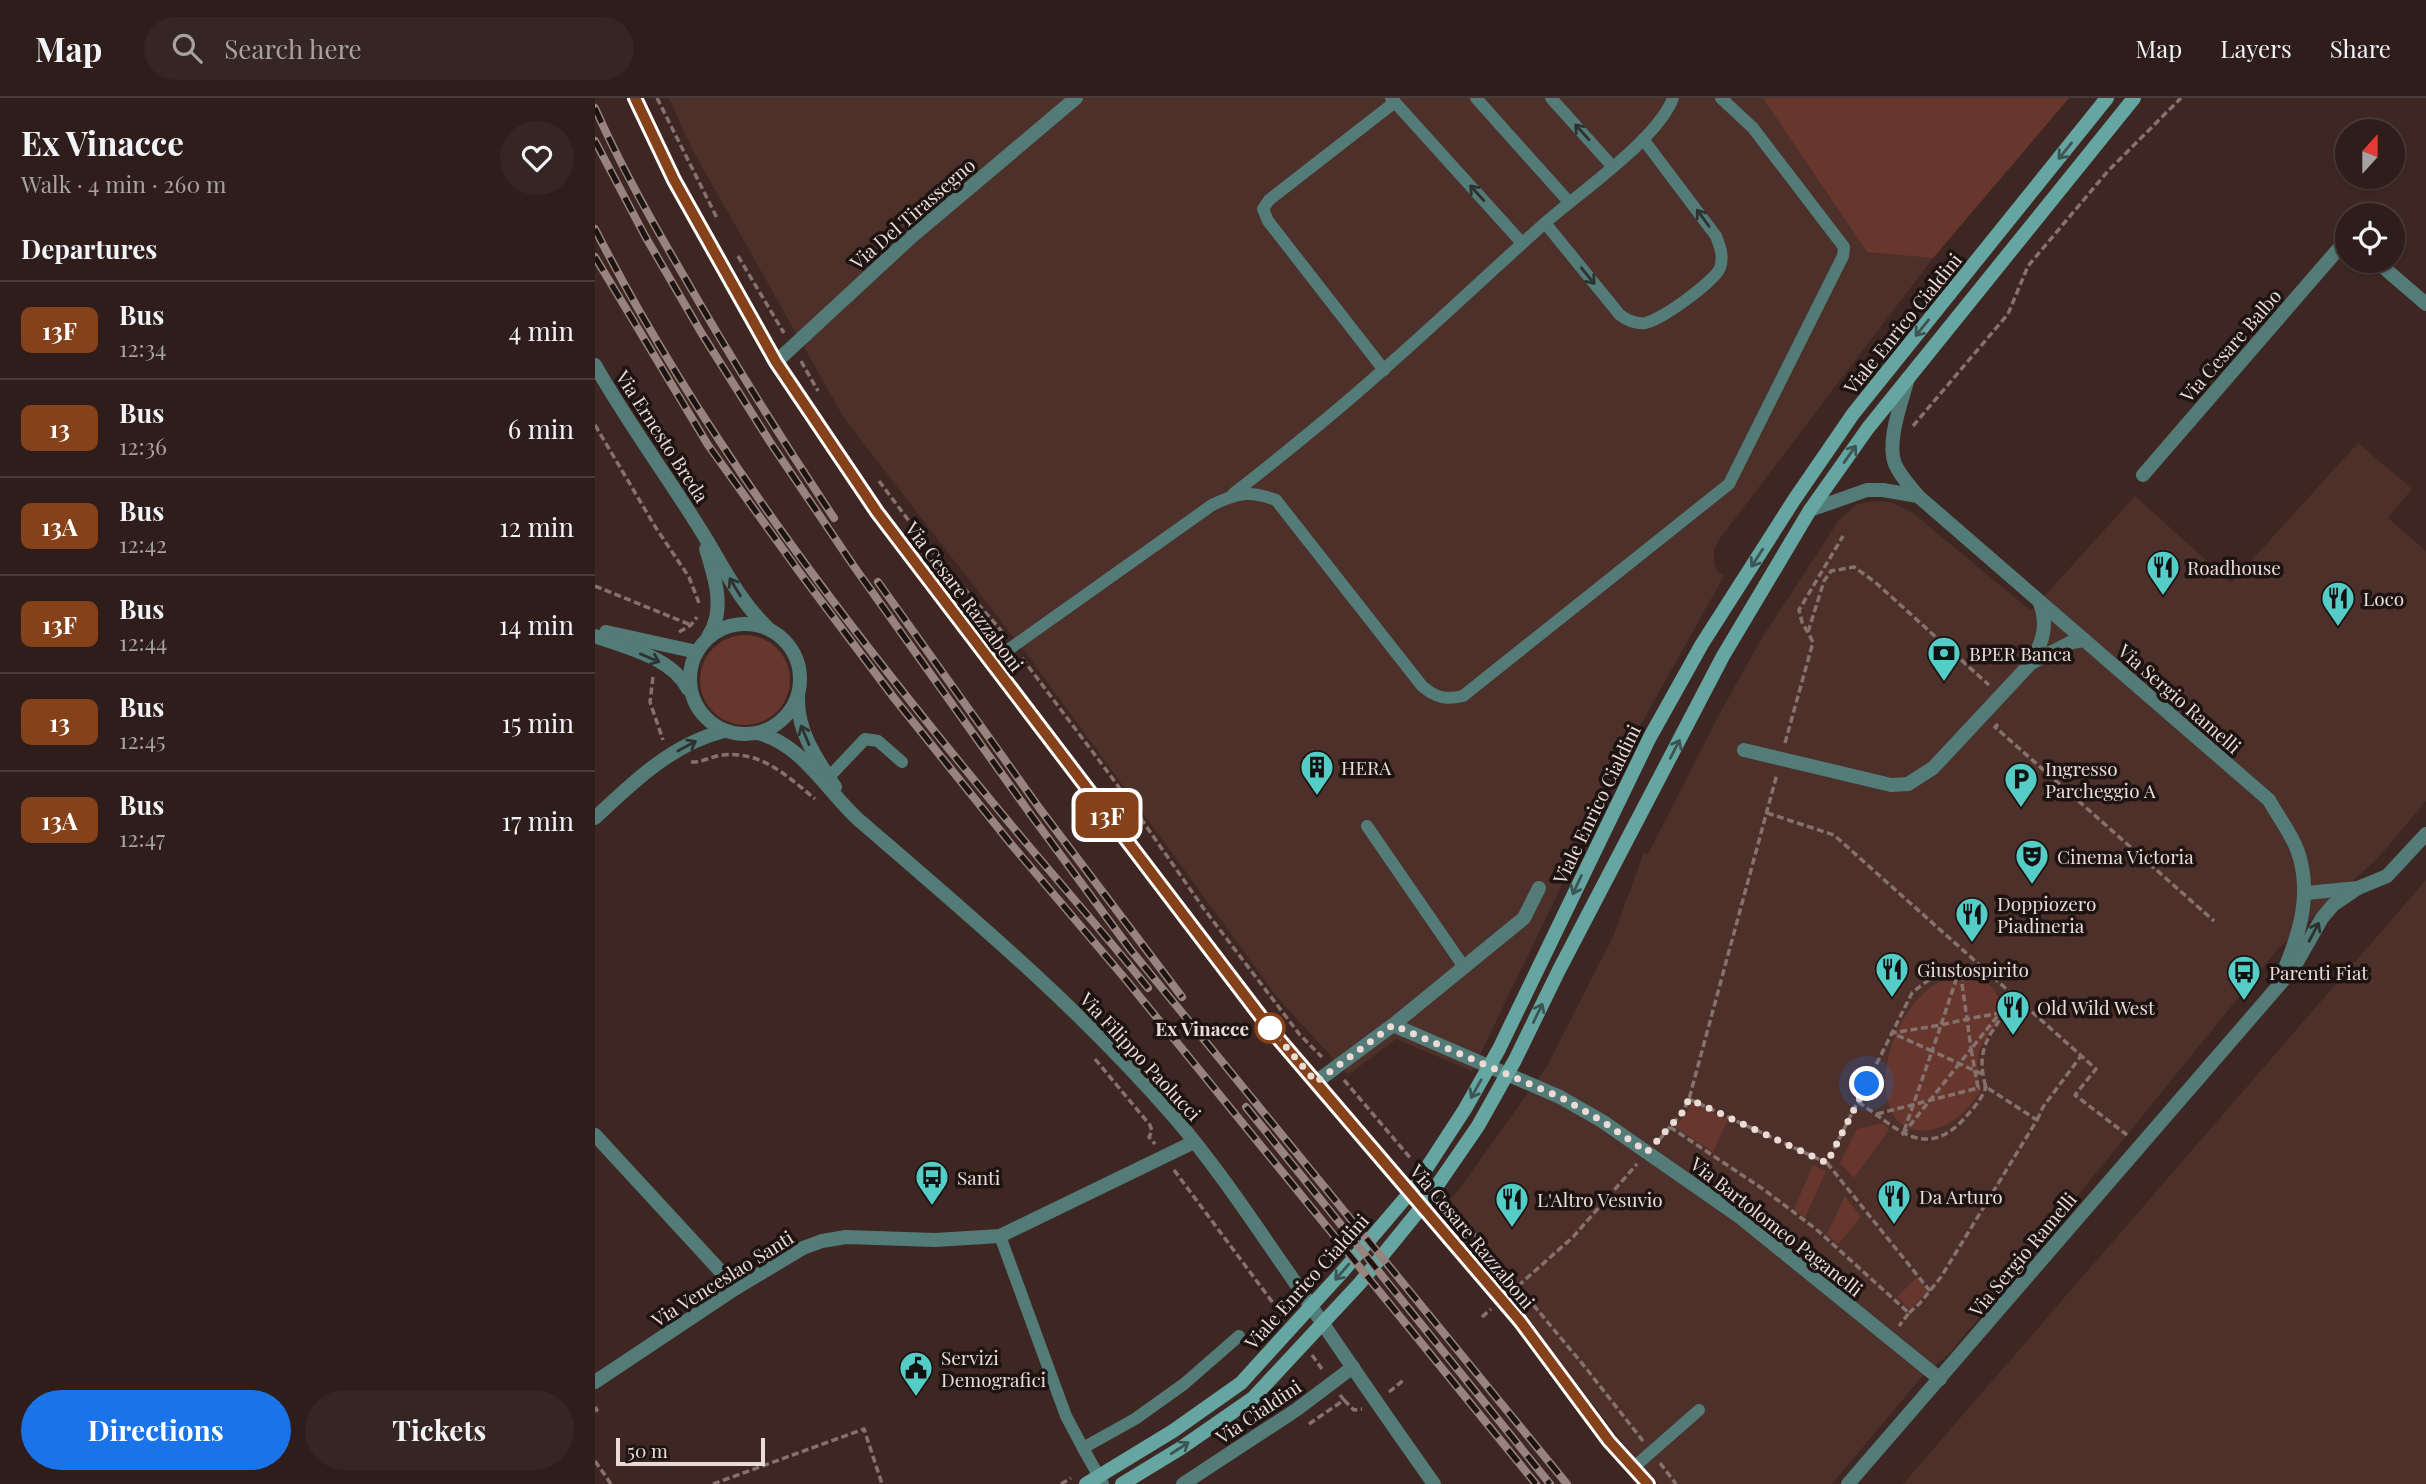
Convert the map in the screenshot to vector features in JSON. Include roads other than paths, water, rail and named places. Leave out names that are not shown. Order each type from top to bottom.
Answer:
[{"type":"main road","name":"Viale Enrico Cialdini","points":[[1086,1484],[1173,1431],[1241,1383],[1413,1189],[1465,1109],[1499,1049],[1650,737],[1702,644],[1794,500],[1853,414],[2108,98]]},
{"type":"main road","name":"Viale Enrico Cialdini","points":[[1122,1484],[1181,1448],[1253,1398],[1360,1283],[1425,1203],[1478,1126],[1515,1060],[1723,656],[1810,510],[1908,377],[2134,98]]},
{"type":"street","name":"Via Cesare Razzaboni","points":[[635,98],[674,180],[776,362],[877,512],[1255,1009],[1502,1299],[1609,1441],[1648,1484]]},
{"type":"street","name":"Via Del Tirassegno","points":[[776,362],[909,239],[1076,98]]},
{"type":"street","name":"Via Cesare Balbo","points":[[2143,475],[2335,253]]},
{"type":"street","points":[[2389,273],[2426,304]]},
{"type":"street","name":"Via Ernesto Breda","points":[[595,365],[700,528],[742,599],[757,617],[780,637]]},
{"type":"street","name":"Via Sergio Ramelli","points":[[1908,377],[1892,441],[1892,452],[1903,477],[1918,496],[2269,800],[2298,852],[2306,893],[2296,939],[2279,984]]},
{"type":"street","points":[[1810,510],[1867,490],[1918,496]]},
{"type":"street","name":"Via Ernesto Breda","points":[[700,528],[713,569],[719,606],[714,628],[701,646]]},
{"type":"street","points":[[1744,750],[1891,785],[1908,784],[1933,768],[2031,663],[2044,635],[2045,623],[2040,602]]},
{"type":"street","points":[[595,636],[652,658],[674,670],[683,680],[702,714],[711,723],[724,731],[738,734],[757,733],[779,723],[789,713],[798,691],[800,673],[790,647],[780,637],[762,627],[741,624],[715,633],[701,646],[689,677],[693,697]]},
{"type":"street","points":[[595,630],[701,646]]},
{"type":"street","points":[[2031,663],[2072,642],[2084,640]]},
{"type":"street","name":"Via Filippo Paolucci","points":[[798,691],[797,711],[802,730],[852,814]]},
{"type":"street","points":[[595,818],[651,766],[708,735],[724,731]]},
{"type":"street","name":"Via Filippo Paolucci","points":[[757,733],[768,736],[789,749],[852,814],[964,909],[1063,999],[1157,1098],[1233,1193],[1434,1484]]},
{"type":"street","points":[[2306,893],[2358,888],[2387,876],[2426,834]]},
{"type":"street","points":[[1316,1082],[1393,1025],[1524,918],[1539,888]]},
{"type":"street","name":"Via Sergio Ramelli","points":[[1848,1484],[2293,969],[2322,918],[2333,905],[2358,888]]},
{"type":"street","name":"Via Bartolomeo Paganelli","points":[[1393,1025],[1560,1097],[1602,1121],[1740,1217],[1940,1379]]},
{"type":"street","points":[[595,1135],[736,1288]]},
{"type":"street","name":"Via Venceslao Santi","points":[[595,1382],[736,1288],[803,1248],[846,1237],[935,1240],[1000,1236],[1194,1142]]},
{"type":"street","name":"Via Cialdini","points":[[1183,1484],[1296,1410],[1353,1367]]},
{"type":"lane","points":[[1476,98],[1569,202]]},
{"type":"lane","points":[[1551,98],[1612,166]]},
{"type":"lane","points":[[1229,497],[1384,370],[1522,243],[1643,139],[1664,117],[1673,98]]},
{"type":"lane","points":[[991,662],[1212,505],[1246,493],[1261,494],[1276,500],[1422,686],[1439,698],[1463,696],[1730,484],[1838,265],[1843,247],[1753,128],[1721,98]]},
{"type":"lane","points":[[1384,370],[1268,221],[1263,209],[1269,200],[1393,100],[1522,243]]},
{"type":"lane","points":[[1545,223],[1620,315],[1635,323],[1646,323],[1660,318],[1714,276],[1721,261],[1721,250],[1716,236],[1643,139]]},
{"type":"lane","points":[[829,777],[865,739],[879,741],[902,762]]},
{"type":"lane","points":[[1367,826],[1464,967]]},
{"type":"lane","points":[[1000,1236],[1066,1416],[1103,1484]]},
{"type":"lane","points":[[1083,1448],[1135,1419],[1184,1384],[1239,1336]]},
{"type":"lane","points":[[1633,1468],[1699,1410]]},
{"type":"railway","points":[[595,108],[637,194],[703,309],[834,518]]},
{"type":"railway","points":[[595,141],[645,236],[702,334],[770,442],[853,565],[1031,815],[1130,949],[1567,1484]]},
{"type":"railway","points":[[595,229],[687,390],[792,545],[905,695],[1148,988]]},
{"type":"railway","points":[[595,257],[708,445],[894,698],[1536,1484]]},
{"type":"railway","points":[[878,582],[1040,809],[1182,997]]},
{"type":"railway","points":[[1246,1107],[1550,1484]]},
{"type":"place","name":"Roadhouse","points":[[2163,597]]},
{"type":"place","name":"Loco","points":[[2338,628]]},
{"type":"place","name":"BPER Banca","points":[[1944,683]]},
{"type":"place","name":"HERA","points":[[1317,797]]},
{"type":"place","name":"Ingresso Parcheggio A","points":[[2021,809]]},
{"type":"place","name":"Cinema Victoria","points":[[2032,886]]},
{"type":"place","name":"Doppiozero Piadineria","points":[[1972,944]]},
{"type":"place","name":"Giustospirito","points":[[1892,999]]},
{"type":"place","name":"Parenti Fiat","points":[[2244,1002]]},
{"type":"place","name":"Ex Vinacce","points":[[1270,1028]]},
{"type":"place","name":"Old Wild West","points":[[2013,1037]]},
{"type":"place","name":"Santi","points":[[932,1207]]},
{"type":"place","name":"Da Arturo","points":[[1894,1226]]},
{"type":"place","name":"L'Altro Vesuvio","points":[[1512,1229]]},
{"type":"place","name":"Servizi Demografici","points":[[916,1398]]}]
